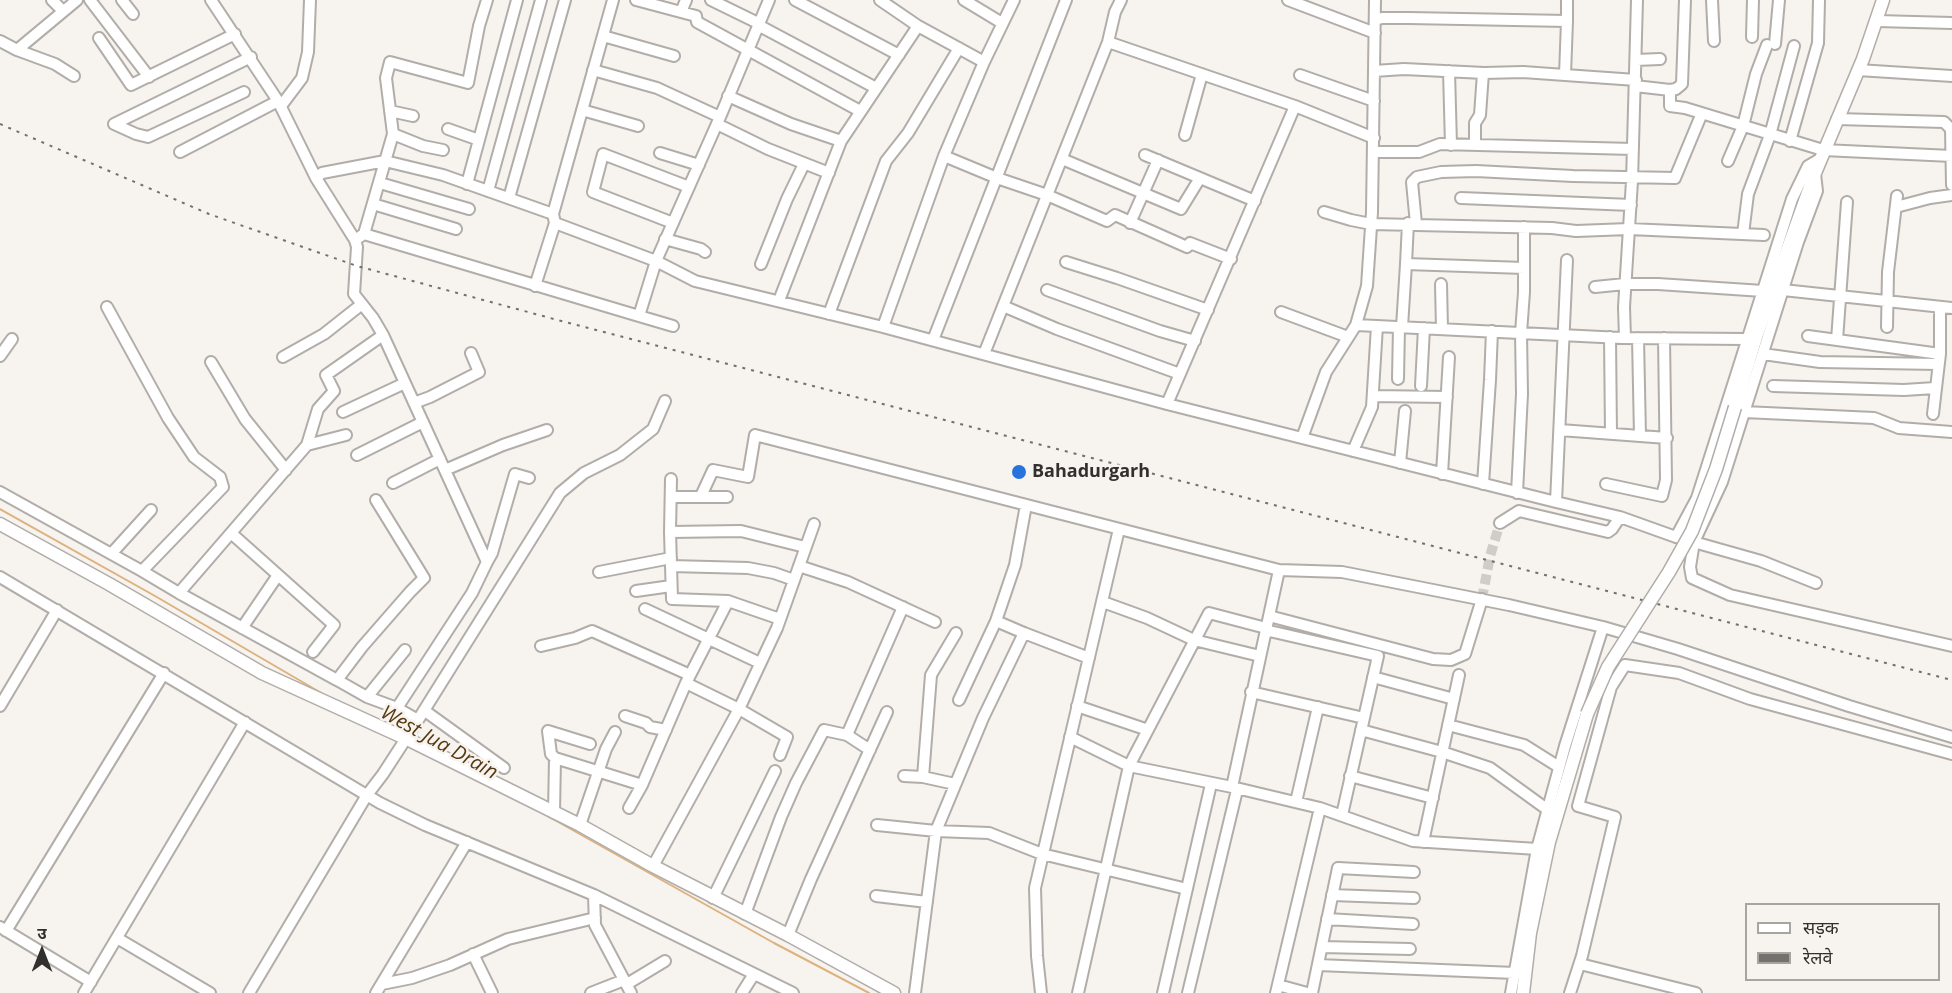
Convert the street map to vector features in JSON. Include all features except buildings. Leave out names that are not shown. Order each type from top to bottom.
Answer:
[{"type":"main road","points":[[1523,993],[1530,933],[1549,842],[1587,714],[1608,668],[1669,572],[1692,531],[1739,410],[1756,337],[1815,173],[1858,70],[1883,0]]},
{"type":"main road","points":[[0,524],[262,673],[407,739],[580,825],[894,993]]},
{"type":"street","points":[[52,0],[63,11]]},
{"type":"street","points":[[17,50],[76,0]]},
{"type":"street","points":[[90,0],[149,77]]},
{"type":"street","points":[[122,0],[133,14]]},
{"type":"street","points":[[211,0],[251,57],[279,103],[316,178],[360,237],[673,326]]},
{"type":"street","points":[[180,152],[279,103],[302,78],[308,52],[309,0]]},
{"type":"street","points":[[487,0],[479,26],[468,83],[390,62],[386,78],[393,134],[380,183],[357,247],[354,294],[383,335],[487,562]]},
{"type":"street","points":[[468,184],[517,0]]},
{"type":"street","points":[[488,190],[541,0]]},
{"type":"street","points":[[509,198],[565,0]]},
{"type":"street","points":[[535,286],[613,0]]},
{"type":"street","points":[[636,0],[696,16],[698,22],[746,50],[860,111]]},
{"type":"street","points":[[681,12],[686,0]]},
{"type":"street","points":[[711,0],[876,88]]},
{"type":"street","points":[[639,316],[665,239],[719,120],[746,50],[769,0]]},
{"type":"street","points":[[795,0],[899,55]]},
{"type":"street","points":[[880,0],[918,26],[984,62]]},
{"type":"street","points":[[964,0],[1002,23]]},
{"type":"street","points":[[883,327],[944,156],[984,62],[1014,0]]},
{"type":"street","points":[[933,340],[1066,0]]},
{"type":"street","points":[[984,354],[1108,42],[1115,12],[1121,0]]},
{"type":"street","points":[[1288,0],[1375,33]]},
{"type":"street","points":[[1302,438],[1326,372],[1356,325],[1367,286],[1374,138],[1375,0]]},
{"type":"street","points":[[1565,75],[1567,0]]},
{"type":"street","points":[[1625,338],[1625,284],[1631,204],[1637,0]]},
{"type":"street","points":[[1374,71],[1404,69],[1482,73],[1522,72],[1677,89],[1682,84],[1685,0]]},
{"type":"street","points":[[1712,0],[1714,40]]},
{"type":"street","points":[[1752,38],[1753,0]]},
{"type":"street","points":[[1728,161],[1743,126],[1756,74],[1771,45],[1779,0]]},
{"type":"street","points":[[1790,141],[1818,43],[1819,0]]},
{"type":"street","points":[[1375,20],[1409,18],[1567,21]]},
{"type":"street","points":[[1877,21],[1952,23]]},
{"type":"street","points":[[780,298],[841,141],[918,26]]},
{"type":"street","points":[[99,38],[131,85],[235,34]]},
{"type":"street","points":[[603,36],[674,56]]},
{"type":"street","points":[[0,40],[17,50],[55,64],[74,76]]},
{"type":"street","points":[[1108,42],[1295,106],[1374,138]]},
{"type":"street","points":[[1743,234],[1748,194],[1770,135],[1794,46]]},
{"type":"street","points":[[830,314],[886,161],[914,124],[959,48]]},
{"type":"street","points":[[244,92],[148,136],[136,134],[114,124],[251,57]]},
{"type":"street","points":[[1635,60],[1660,59]]},
{"type":"street","points":[[593,70],[657,88],[719,120],[768,149],[829,173]]},
{"type":"street","points":[[1858,70],[1952,76]]},
{"type":"street","points":[[1449,71],[1451,145]]},
{"type":"street","points":[[1475,145],[1475,123],[1480,115],[1482,73]]},
{"type":"street","points":[[1185,135],[1203,74]]},
{"type":"street","points":[[1300,75],[1374,102]]},
{"type":"street","points":[[1670,90],[1670,106],[1702,113],[1790,141],[1822,155],[1952,156]]},
{"type":"street","points":[[728,96],[790,124],[841,141]]},
{"type":"street","points":[[1167,404],[1295,106]]},
{"type":"street","points":[[582,110],[638,126]]},
{"type":"street","points":[[390,111],[413,116]]},
{"type":"street","points":[[1398,379],[1400,327],[1412,224],[1412,182],[1417,177],[1441,172],[1496,172],[1675,178],[1702,113]]},
{"type":"street","points":[[1837,119],[1944,122],[1951,129],[1952,185]]},
{"type":"street","points":[[448,129],[479,140]]},
{"type":"street","points":[[393,134],[423,146],[443,150]]},
{"type":"street","points":[[1373,152],[1419,152],[1440,144],[1633,149]]},
{"type":"street","points":[[660,153],[699,165]]},
{"type":"street","points":[[673,223],[593,192],[603,154],[688,187]]},
{"type":"street","points":[[1145,154],[1255,201]]},
{"type":"street","points":[[1677,537],[1697,498],[1792,199],[1808,166],[1822,155]]},
{"type":"street","points":[[944,156],[997,178],[1047,195],[1107,221],[1115,215],[1187,247],[1190,243],[1231,259]]},
{"type":"street","points":[[1062,159],[1181,209],[1200,178]]},
{"type":"street","points":[[1131,222],[1158,160]]},
{"type":"street","points":[[316,178],[322,173],[385,161],[443,175],[509,198],[656,261],[695,281],[933,340],[1167,404],[1620,517],[1677,537],[1761,561],[1816,583]]},
{"type":"street","points":[[761,264],[804,164]]},
{"type":"street","points":[[1815,173],[1817,190],[1797,242],[1763,354],[1739,410],[1722,482],[1694,542],[1690,567],[1692,578],[1730,594],[1952,646]]},
{"type":"street","points":[[380,183],[469,209]]},
{"type":"street","points":[[1887,327],[1888,272],[1897,201],[1952,195]]},
{"type":"street","points":[[1461,198],[1631,204]]},
{"type":"street","points":[[1837,340],[1846,202]]},
{"type":"street","points":[[373,204],[456,230]]},
{"type":"street","points":[[1324,212],[1371,224],[1524,227],[1576,231],[1629,229],[1764,235]]},
{"type":"street","points":[[1517,493],[1522,394],[1524,227]]},
{"type":"street","points":[[665,239],[705,252]]},
{"type":"street","points":[[1556,502],[1567,260]]},
{"type":"street","points":[[1066,262],[1208,310]]},
{"type":"street","points":[[1406,264],[1524,268]]},
{"type":"street","points":[[1441,284],[1442,329]]},
{"type":"street","points":[[1595,287],[1625,284],[1682,285],[1763,291]]},
{"type":"street","points":[[1047,290],[1160,331],[1195,341]]},
{"type":"street","points":[[1783,290],[1952,308]]},
{"type":"street","points":[[283,357],[324,334],[362,304]]},
{"type":"street","points":[[1003,306],[1057,329],[1180,374]]},
{"type":"street","points":[[106,307],[168,418],[194,457],[220,477],[224,487],[142,571]]},
{"type":"street","points":[[1933,414],[1939,359],[1940,307]]},
{"type":"street","points":[[1281,312],[1348,338]]},
{"type":"street","points":[[1356,325],[1625,338],[1746,339]]},
{"type":"street","points":[[1353,451],[1372,407],[1377,326]]},
{"type":"street","points":[[1421,387],[1424,328]]},
{"type":"street","points":[[1483,484],[1492,331]]},
{"type":"street","points":[[179,593],[307,444],[318,410],[334,391],[326,375],[383,335]]},
{"type":"street","points":[[1808,336],[1939,359]]},
{"type":"street","points":[[1610,337],[1611,434]]},
{"type":"street","points":[[1638,338],[1640,436]]},
{"type":"street","points":[[1606,484],[1662,496],[1666,480],[1664,338]]},
{"type":"street","points":[[0,356],[12,339]]},
{"type":"street","points":[[414,403],[479,372],[471,353]]},
{"type":"street","points":[[1763,354],[1820,362],[1939,359]]},
{"type":"street","points":[[1442,474],[1449,357]]},
{"type":"street","points":[[211,362],[245,419],[286,470]]},
{"type":"street","points":[[343,412],[405,383]]},
{"type":"street","points":[[1773,386],[1904,390],[1935,388]]},
{"type":"street","points":[[1373,396],[1447,397]]},
{"type":"street","points":[[249,993],[367,795],[425,711],[560,493],[584,472],[620,455],[652,429],[665,401]]},
{"type":"street","points":[[1739,410],[1874,418],[1899,428],[1952,432]]},
{"type":"street","points":[[1400,463],[1405,411]]},
{"type":"street","points":[[357,455],[423,423]]},
{"type":"street","points":[[445,470],[503,445],[547,430]]},
{"type":"street","points":[[1560,430],[1666,438]]},
{"type":"street","points":[[307,444],[346,435]]},
{"type":"street","points":[[700,496],[713,470],[748,477],[755,435],[1279,570],[1342,572],[1482,599],[1603,627],[1952,737]]},
{"type":"street","points":[[393,483],[440,459]]},
{"type":"street","points":[[397,708],[471,593],[492,553],[515,474],[529,478]]},
{"type":"street","points":[[671,479],[672,599],[728,601],[780,619]]},
{"type":"street","points":[[0,492],[367,697],[397,708],[418,720]]},
{"type":"street","points":[[672,497],[727,497]]},
{"type":"street","points":[[337,680],[362,647],[424,578],[376,500]]},
{"type":"street","points":[[959,700],[996,621],[1015,565],[1026,505]]},
{"type":"street","points":[[112,553],[151,510]]},
{"type":"street","points":[[1500,523],[1519,511],[1608,532],[1620,517]]},
{"type":"street","points":[[653,866],[739,709],[780,619],[814,524]]},
{"type":"street","points":[[1041,993],[1037,956],[1035,888],[1119,529]]},
{"type":"street","points":[[670,532],[741,531],[806,547]]},
{"type":"street","points":[[231,533],[334,625],[313,652]]},
{"type":"street","points":[[599,572],[671,562],[748,568],[794,580]]},
{"type":"street","points":[[799,566],[848,582],[935,622]]},
{"type":"street","points":[[1188,993],[1235,788],[1251,692],[1279,570]]},
{"type":"street","points":[[242,628],[278,574]]},
{"type":"street","points":[[0,577],[367,795],[425,825],[594,895],[793,993]]},
{"type":"street","points":[[636,591],[671,585]]},
{"type":"street","points":[[1269,616],[1433,659],[1451,660],[1465,654],[1482,599]]},
{"type":"street","points":[[629,808],[642,784],[688,679],[728,601]]},
{"type":"street","points":[[1103,602],[1147,618],[1194,640],[1260,656]]},
{"type":"street","points":[[847,735],[903,607]]},
{"type":"street","points":[[645,609],[760,663]]},
{"type":"street","points":[[0,706],[57,610]]},
{"type":"street","points":[[1078,993],[1129,766],[1209,613],[1378,656],[1342,815]]},
{"type":"street","points":[[996,621],[1089,658]]},
{"type":"street","points":[[1511,993],[1538,849],[1560,767],[1603,627]]},
{"type":"street","points":[[541,646],[575,638],[592,631],[688,679],[787,737],[780,755]]},
{"type":"street","points":[[923,777],[931,675],[956,633]]},
{"type":"street","points":[[915,993],[936,831],[983,718],[1024,633]]},
{"type":"street","points":[[367,697],[405,650]]},
{"type":"street","points":[[1570,993],[1580,964],[1615,817],[1578,806],[1611,687],[1625,665],[1679,673],[1750,699],[1952,754]]},
{"type":"street","points":[[91,982],[3,929],[164,673]]},
{"type":"street","points":[[1423,842],[1459,675]]},
{"type":"street","points":[[1373,677],[1454,699]]},
{"type":"street","points":[[1251,692],[1364,718]]},
{"type":"street","points":[[1077,706],[1149,730]]},
{"type":"street","points":[[1296,802],[1318,707]]},
{"type":"street","points":[[425,711],[504,768]]},
{"type":"street","points":[[788,935],[887,712]]},
{"type":"street","points":[[625,716],[646,723],[650,727],[666,730]]},
{"type":"street","points":[[84,993],[245,722]]},
{"type":"street","points":[[1448,724],[1524,745],[1560,767]]},
{"type":"street","points":[[745,914],[781,817],[824,730],[847,735],[870,750]]},
{"type":"street","points":[[1361,730],[1443,752],[1490,768],[1548,810]]},
{"type":"street","points":[[590,744],[548,731],[551,754],[555,758],[642,784]]},
{"type":"street","points":[[580,825],[606,749],[615,732]]},
{"type":"street","points":[[1070,737],[1129,766],[1320,808],[1413,841],[1538,849]]},
{"type":"street","points":[[554,813],[555,758]]},
{"type":"street","points":[[713,898],[775,771]]},
{"type":"street","points":[[904,776],[923,777],[955,784]]},
{"type":"street","points":[[1350,776],[1432,798]]},
{"type":"street","points":[[1163,993],[1212,784]]},
{"type":"street","points":[[1307,993],[1277,989],[1320,808]]},
{"type":"street","points":[[877,825],[988,833],[1042,854],[1187,890]]},
{"type":"street","points":[[379,988],[467,842]]},
{"type":"street","points":[[1312,993],[1338,868],[1414,872]]},
{"type":"street","points":[[594,895],[595,925],[627,986]]},
{"type":"street","points":[[1332,895],[1414,898]]},
{"type":"street","points":[[876,896],[927,902]]},
{"type":"street","points":[[379,988],[450,965],[508,939],[595,918]]},
{"type":"street","points":[[1327,919],[1413,924]]},
{"type":"street","points":[[117,938],[210,993]]},
{"type":"street","points":[[1322,947],[1410,950]]},
{"type":"street","points":[[473,954],[492,993]]},
{"type":"street","points":[[591,993],[627,986],[665,961]]},
{"type":"street","points":[[1580,964],[1696,993]]},
{"type":"street","points":[[1318,965],[1515,973]]},
{"type":"street","points":[[742,993],[754,974]]},
{"type":"waterway","name":"West Jua Drain","points":[[0,509],[323,694]]},
{"type":"waterway","name":"West Jua Drain","points":[[544,814],[774,943],[869,993]]},
{"type":"tunnel","points":[[1482,599],[1490,556],[1500,523]]},
{"type":"railway","points":[[0,124],[209,214],[357,266],[565,322],[1952,680]]},
{"type":"place","name":"Bahadurgarh","points":[[1019,472]]}]
